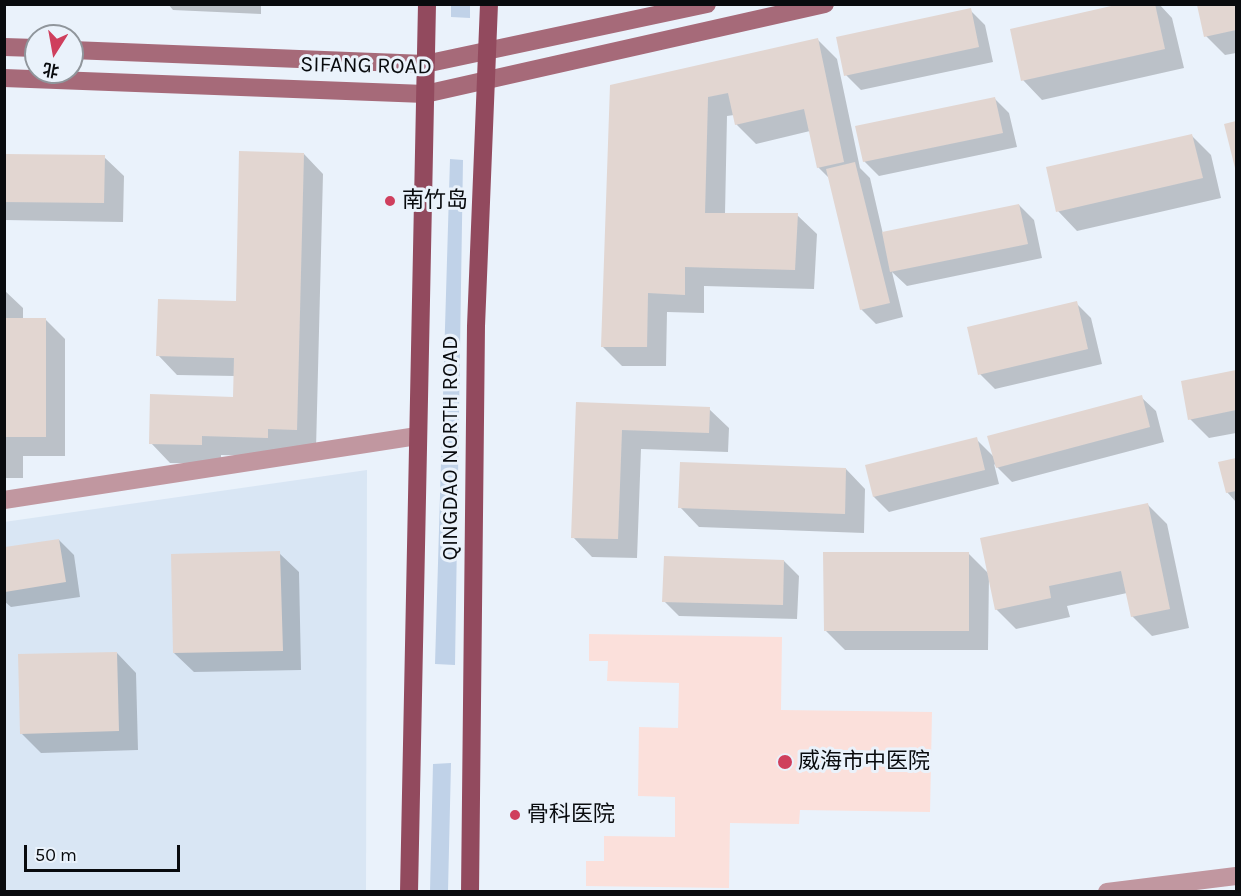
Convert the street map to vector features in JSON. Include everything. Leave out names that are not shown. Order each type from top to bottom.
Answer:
[{"type":"main road","name":"QINGDAO NORTH ROAD","points":[[410,891],[427,4]]},
{"type":"main road","name":"QINGDAO NORTH ROAD","points":[[470,891],[476,326],[489,4]]},
{"type":"main road","name":"SIFANG ROAD","points":[[84,50],[425,64],[707,4]]},
{"type":"main road","name":"SIFANG ROAD","points":[[4,78],[425,94],[825,4]]},
{"type":"main road","points":[[4,47],[24,48]]},
{"type":"street","points":[[4,500],[417,436]]},
{"type":"street","points":[[1107,891],[1215,884],[1236,876]]},
{"type":"shaded area","points":[[451,5],[470,5],[470,18],[451,17]]},
{"type":"shaded area","points":[[450,159],[463,160],[455,665],[435,664]]},
{"type":"shaded area","points":[[367,470],[366,891],[5,891],[4,522]]},
{"type":"shaded area","name":"威海市中医院","points":[[589,634],[782,637],[781,710],[932,712],[930,812],[800,810],[799,824],[730,823],[729,888],[586,886],[586,861],[604,861],[604,836],[675,837],[675,797],[638,796],[639,727],[678,728],[679,683],[607,681],[608,661],[589,661]]},
{"type":"shaded area","points":[[451,763],[448,891],[430,891],[433,764]]},
{"type":"building","points":[[1120,4],[1155,4],[1165,49],[1021,81],[1010,29]]},
{"type":"building","points":[[1197,5],[1236,5],[1236,30],[1204,37]]},
{"type":"building","points":[[971,8],[979,47],[844,76],[836,37]]},
{"type":"building","points":[[818,38],[844,162],[817,168],[804,109],[735,125],[728,93],[708,97],[705,213],[798,213],[795,270],[685,267],[685,295],[648,293],[647,347],[601,347],[610,85]]},
{"type":"building","points":[[995,97],[1003,133],[863,162],[855,126]]},
{"type":"building","points":[[1236,121],[1236,168],[1235,168],[1224,124]]},
{"type":"building","points":[[1192,134],[1203,178],[1056,212],[1046,167]]},
{"type":"building","points":[[239,151],[304,153],[297,430],[268,429],[268,438],[202,436],[202,445],[149,444],[150,394],[233,397],[234,358],[156,356],[158,299],[236,301]]},
{"type":"building","points":[[4,154],[105,155],[104,203],[4,202]]},
{"type":"building","points":[[855,162],[890,303],[860,310],[826,169]]},
{"type":"building","points":[[1019,204],[1028,244],[890,272],[882,232]]},
{"type":"building","points":[[1077,301],[1088,349],[978,375],[967,327]]},
{"type":"building","points":[[4,318],[46,318],[46,437],[4,437]]},
{"type":"building","points":[[1236,370],[1236,410],[1188,420],[1181,381]]},
{"type":"building","points":[[1142,395],[1150,427],[996,468],[987,436]]},
{"type":"building","points":[[576,402],[710,407],[709,433],[622,430],[618,539],[571,538]]},
{"type":"building","points":[[977,437],[985,470],[873,497],[865,465]]},
{"type":"building","points":[[1236,458],[1236,491],[1226,493],[1218,462]]},
{"type":"building","points":[[680,462],[846,468],[845,514],[678,508]]},
{"type":"building","points":[[1148,503],[1170,609],[1131,617],[1121,571],[1049,586],[1051,598],[995,610],[980,538]]},
{"type":"building","points":[[59,539],[66,582],[5,592],[5,547]]},
{"type":"building","points":[[280,551],[283,651],[173,653],[171,554]]},
{"type":"building","points":[[823,552],[969,552],[969,631],[824,631]]},
{"type":"building","points":[[664,556],[784,560],[783,605],[662,602]]},
{"type":"building","points":[[117,652],[119,731],[20,734],[18,654]]},
{"type":"place","name":"南竹岛","points":[[390,201]]},
{"type":"place","name":"威海市中医院","points":[[785,762]]},
{"type":"place","name":"骨科医院","points":[[515,815]]}]
